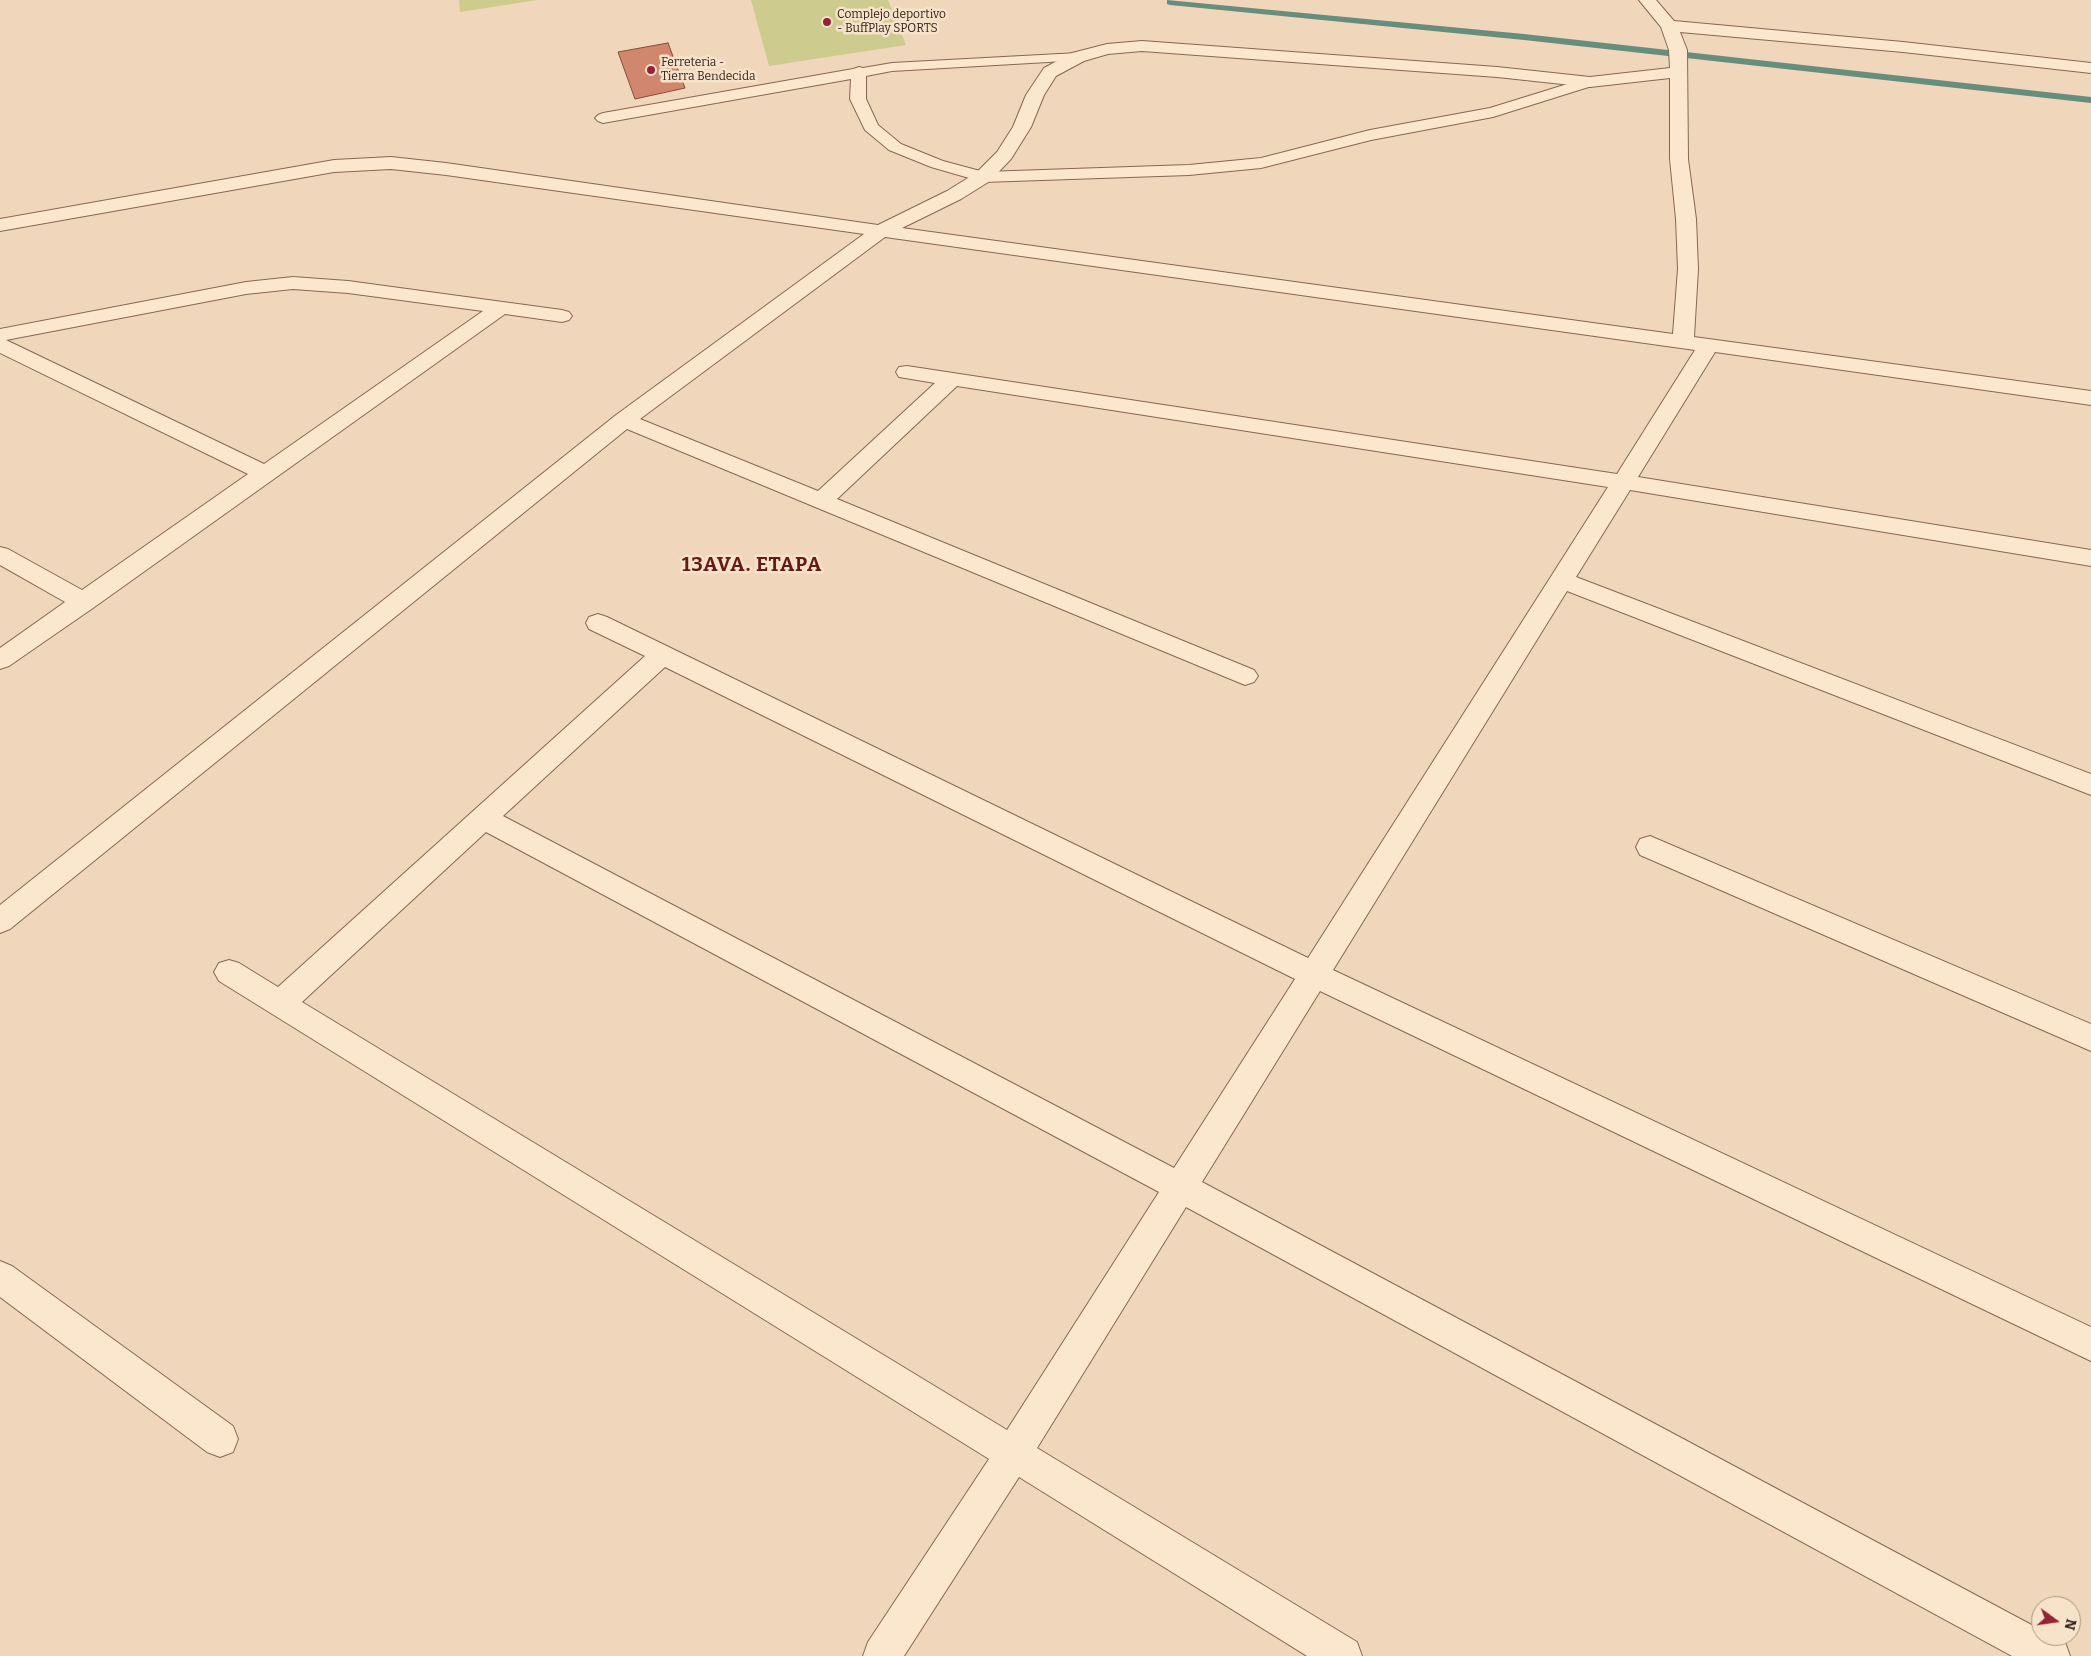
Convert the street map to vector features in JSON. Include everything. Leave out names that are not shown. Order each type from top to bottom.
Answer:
[{"type":"street","points":[[882,1656],[1013,1454],[1623,482],[1696,343],[1679,159],[1678,50],[1669,26],[1647,0]]},
{"type":"street","points":[[1669,26],[1903,47],[2091,68]]},
{"type":"street","points":[[0,921],[624,420],[881,231],[954,195],[983,177],[1004,155],[1018,134],[1035,94],[1050,72],[1078,57],[1107,49],[1142,46],[1497,72],[1590,82],[1679,72]]},
{"type":"street","points":[[0,225],[334,166],[391,163],[446,169],[2091,398]]},
{"type":"street","points":[[0,335],[246,288],[293,283],[348,287],[562,316]]},
{"type":"street","points":[[0,660],[501,308]]},
{"type":"street","points":[[0,345],[266,474]]},
{"type":"street","points":[[907,372],[1623,482],[2091,558]]},
{"type":"street","points":[[820,502],[952,379]]},
{"type":"street","points":[[624,420],[1245,676]]},
{"type":"street","points":[[0,555],[84,602]]},
{"type":"street","points":[[1561,580],[2091,785]]},
{"type":"street","points":[[598,623],[1314,975],[2091,1344]]},
{"type":"street","points":[[280,1003],[662,655]]},
{"type":"street","points":[[483,818],[1180,1187],[2052,1656]]},
{"type":"street","points":[[1650,847],[2091,1038]]},
{"type":"street","points":[[230,972],[1343,1656]]},
{"type":"street","points":[[0,1277],[220,1440]]},
{"type":"lane","points":[[602,118],[892,66],[1078,57]]},
{"type":"lane","points":[[858,71],[858,100],[871,127],[896,147],[937,164],[983,177],[1189,170],[1246,165],[1370,135],[1493,112],[1590,82]]},
{"type":"shaded area","points":[[459,0],[538,0],[460,12]]},
{"type":"shaded area","name":"Complejo deportivo - BuffPlay SPORTS","points":[[751,0],[888,0],[906,45],[769,66]]},
{"type":"building","name":"Ferreteria - Tierra Bendecida","points":[[668,43],[685,88],[635,99],[618,52]]},
{"type":"waterway","points":[[1170,2],[1524,37],[2091,100]]},
{"type":"place","name":"Complejo deportivo - BuffPlay SPORTS","points":[[827,22]]},
{"type":"place","name":"Ferreteria - Tierra Bendecida","points":[[651,70]]},
{"type":"district","name":"13AVA. ETAPA","points":[[752,565]]}]
